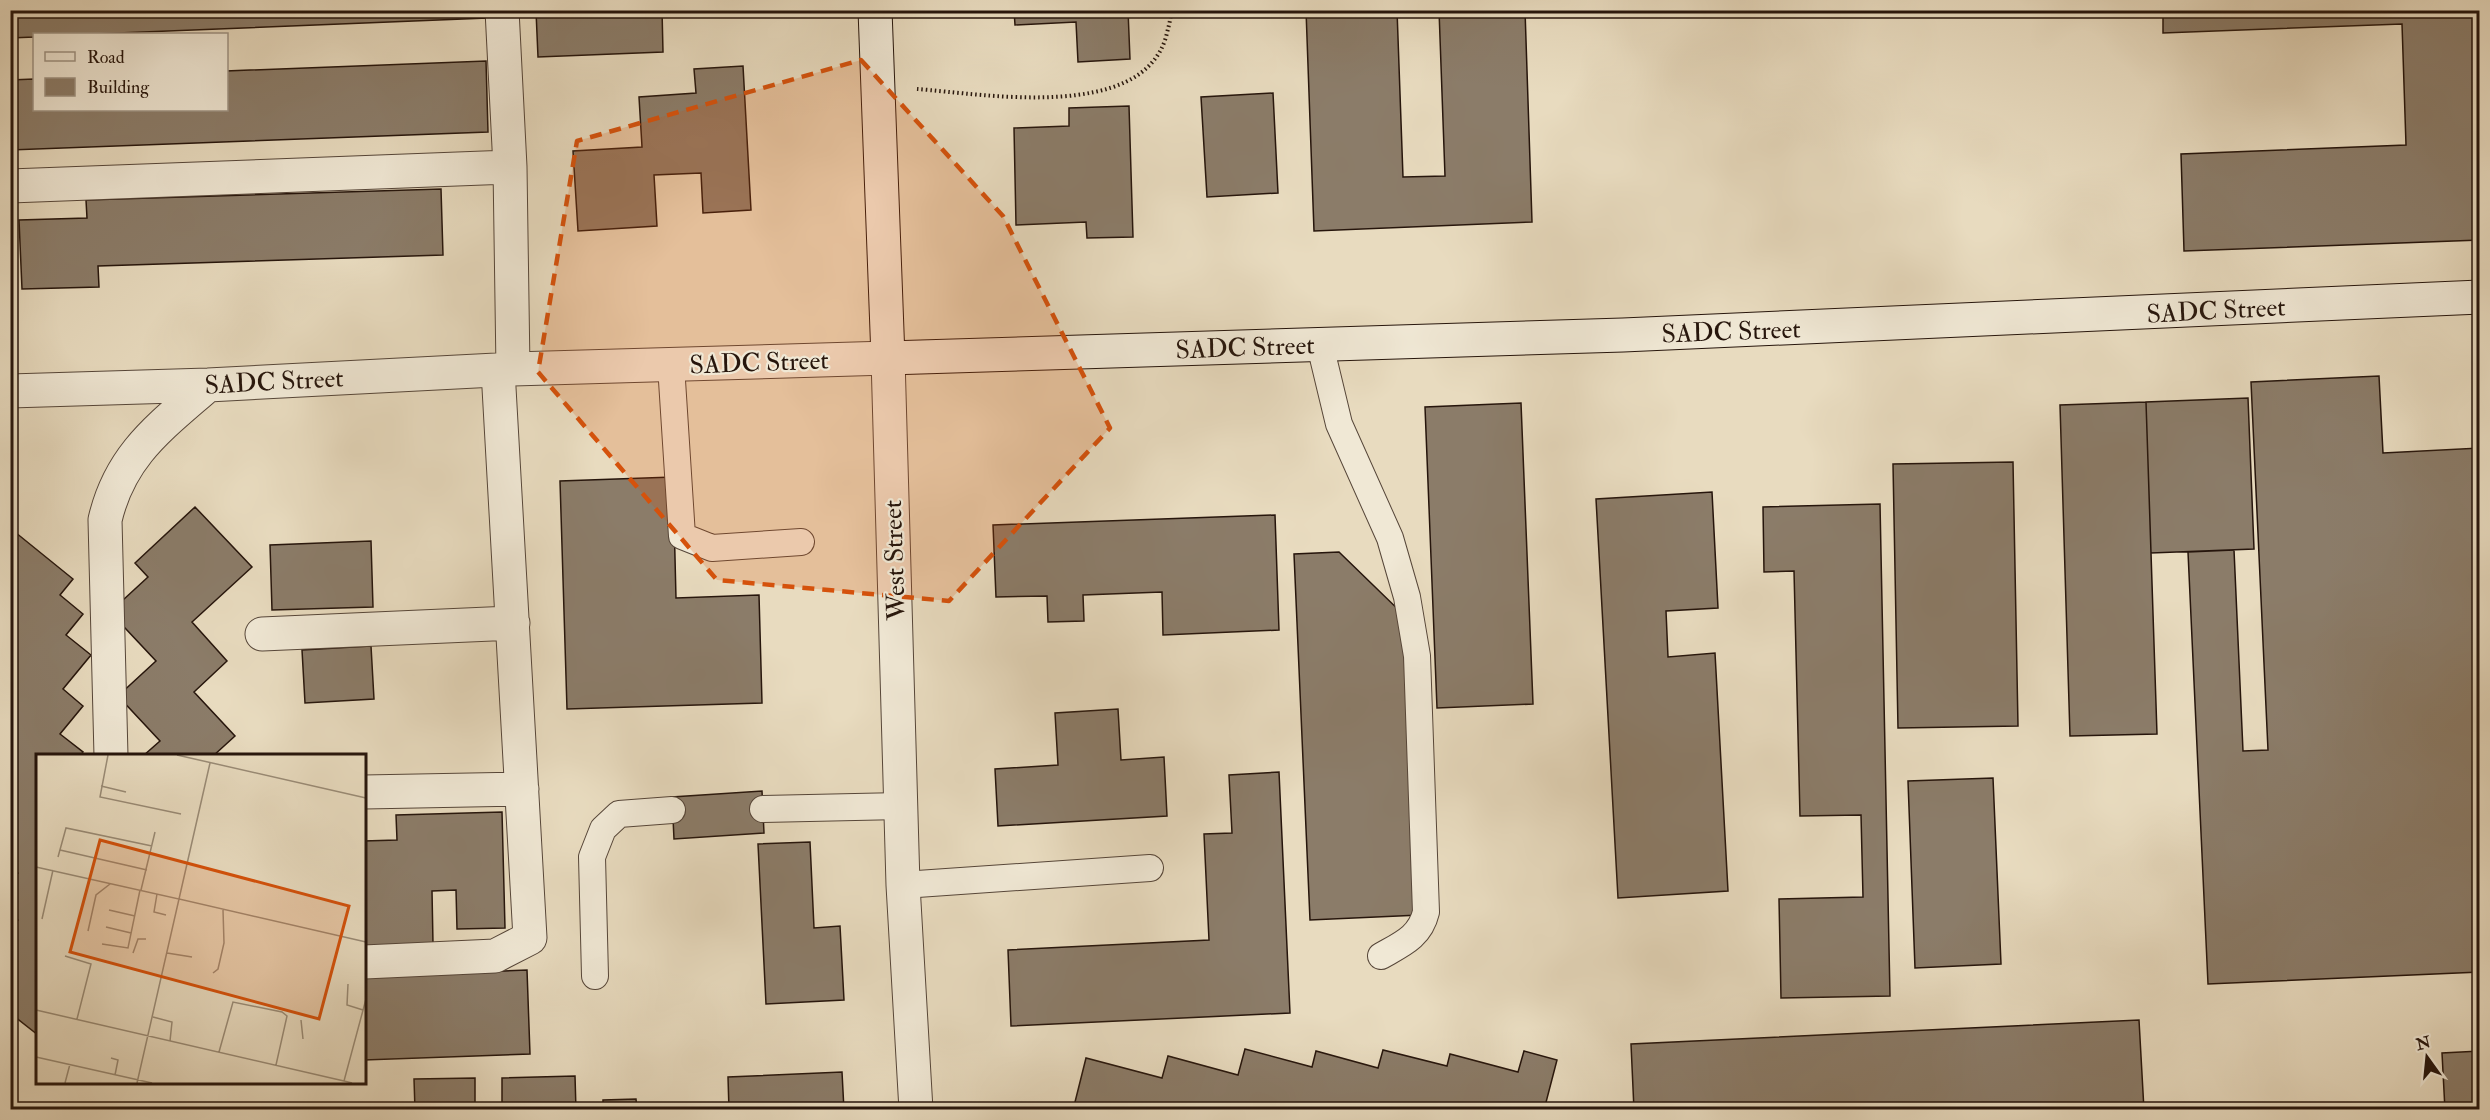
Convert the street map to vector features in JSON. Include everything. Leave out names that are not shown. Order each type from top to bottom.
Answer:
[{"type":"street","points":[[366,962],[495,956],[530,938],[513,623],[505,370],[510,166],[502,10]]},
{"type":"street","name":"West Street","points":[[875,10],[888,358],[903,885],[916,1110]]},
{"type":"street","points":[[10,186],[510,166]]},
{"type":"street","name":"SADC Street","points":[[10,391],[208,385],[505,370],[1647,334],[2480,297]]},
{"type":"street","points":[[111,754],[105,520],[112,491],[127,465],[154,433],[208,385]]},
{"type":"street","points":[[262,634],[513,623]]},
{"type":"street","points":[[366,792],[522,789]]},
{"type":"lane","points":[[1320,345],[1339,424],[1390,538],[1407,597],[1417,656],[1426,912],[1423,925],[1416,935],[1381,956]]},
{"type":"lane","points":[[671,365],[682,536],[712,548],[801,542]]},
{"type":"lane","points":[[763,809],[901,806]]},
{"type":"lane","points":[[595,976],[592,857],[603,829],[619,814],[672,810]]},
{"type":"lane","points":[[903,885],[1150,868]]},
{"type":"path","points":[[878,87],[1053,98],[1118,87],[1147,71],[1162,48],[1171,18],[1171,10]]},
{"type":"highlighted area","points":[[861,60],[1003,216],[1110,428],[949,601],[717,580],[538,372],[577,141]]},
{"type":"building","points":[[10,10],[486,10],[487,18],[118,33],[33,33],[33,37],[10,38]]},
{"type":"building","points":[[662,10],[663,52],[538,57],[536,11]]},
{"type":"building","points":[[1014,10],[1128,10],[1130,59],[1078,62],[1076,22],[1015,25]]},
{"type":"building","points":[[1306,10],[1397,10],[1403,177],[1445,176],[1439,10],[1525,10],[1532,222],[1314,231]]},
{"type":"building","points":[[2163,10],[2480,10],[2480,240],[2184,251],[2181,154],[2406,145],[2402,24],[2163,33]]},
{"type":"building","points":[[486,61],[488,132],[10,150],[10,80],[33,79],[33,111],[228,111],[228,71]]},
{"type":"building","points":[[743,66],[751,210],[703,213],[701,173],[654,175],[657,226],[578,231],[573,151],[642,147],[639,97],[696,93],[694,69]]},
{"type":"building","points":[[1273,93],[1278,193],[1207,197],[1201,97]]},
{"type":"building","points":[[1129,106],[1133,237],[1087,238],[1086,222],[1016,225],[1014,128],[1069,126],[1069,108]]},
{"type":"building","points":[[441,189],[443,255],[98,266],[99,287],[22,289],[19,220],[87,218],[86,200]]},
{"type":"building","points":[[2379,376],[2383,453],[2480,448],[2480,972],[2208,984],[2188,552],[2234,550],[2243,751],[2268,750],[2251,382]]},
{"type":"building","points":[[2248,398],[2254,549],[2151,553],[2146,402]]},
{"type":"building","points":[[2146,402],[2157,734],[2070,736],[2060,405]]},
{"type":"building","points":[[1521,403],[1533,704],[1437,708],[1425,407]]},
{"type":"building","points":[[2013,462],[2018,726],[1898,728],[1893,464]]},
{"type":"building","points":[[673,477],[676,598],[759,595],[762,703],[567,709],[560,481]]},
{"type":"building","points":[[1712,492],[1718,608],[1666,611],[1668,657],[1715,653],[1728,891],[1618,898],[1596,499]]},
{"type":"building","points":[[1880,504],[1890,996],[1781,998],[1779,899],[1863,897],[1861,815],[1800,816],[1794,571],[1764,572],[1763,507]]},
{"type":"building","points":[[195,507],[252,567],[192,622],[227,661],[194,692],[235,736],[215,754],[145,754],[160,741],[118,696],[156,661],[110,612],[148,577],[135,563]]},
{"type":"building","points":[[1275,515],[1279,630],[1163,635],[1162,592],[1083,595],[1084,621],[1048,622],[1047,596],[996,597],[993,525]]},
{"type":"building","points":[[10,528],[73,579],[60,595],[83,614],[66,635],[91,655],[63,689],[83,706],[60,734],[83,752],[82,754],[36,754],[36,1033],[10,1013],[10,971],[14,967],[10,964],[10,929],[18,920],[10,914],[10,881],[18,873],[10,867],[10,833],[15,827],[10,824]]},
{"type":"building","points":[[371,541],[373,607],[272,610],[270,545]]},
{"type":"building","points":[[1339,552],[1407,618],[1420,915],[1310,920],[1294,554]]},
{"type":"building","points":[[371,646],[374,699],[305,703],[302,650]]},
{"type":"building","points":[[1118,709],[1121,760],[1164,757],[1167,816],[998,826],[995,769],[1058,765],[1055,713]]},
{"type":"building","points":[[1279,772],[1290,1013],[1011,1026],[1008,950],[1209,940],[1204,834],[1232,833],[1229,775]]},
{"type":"building","points":[[1993,778],[2001,964],[1915,968],[1908,781]]},
{"type":"building","points":[[762,791],[764,833],[674,839],[672,797]]},
{"type":"building","points":[[502,812],[505,928],[457,929],[456,890],[432,891],[433,944],[366,946],[366,841],[397,840],[396,815]]},
{"type":"building","points":[[810,842],[814,928],[840,926],[844,1000],[766,1004],[758,844]]},
{"type":"building","points":[[527,970],[530,1054],[366,1060],[366,977]]},
{"type":"building","points":[[2139,1020],[2144,1110],[1634,1110],[1631,1044]]},
{"type":"building","points":[[1245,1049],[1312,1067],[1316,1051],[1378,1068],[1383,1050],[1447,1066],[1450,1054],[1518,1072],[1524,1051],[1557,1060],[1544,1110],[1073,1110],[1086,1058],[1162,1078],[1168,1056],[1238,1075]]},
{"type":"building","points":[[2480,1051],[2480,1110],[2445,1110],[2442,1053]]},
{"type":"building","points":[[842,1072],[844,1110],[729,1110],[728,1077]]},
{"type":"building","points":[[575,1076],[576,1110],[502,1110],[502,1078]]},
{"type":"building","points":[[475,1078],[475,1110],[415,1110],[414,1079]]},
{"type":"building","points":[[636,1099],[637,1110],[603,1110],[603,1100]]}]
